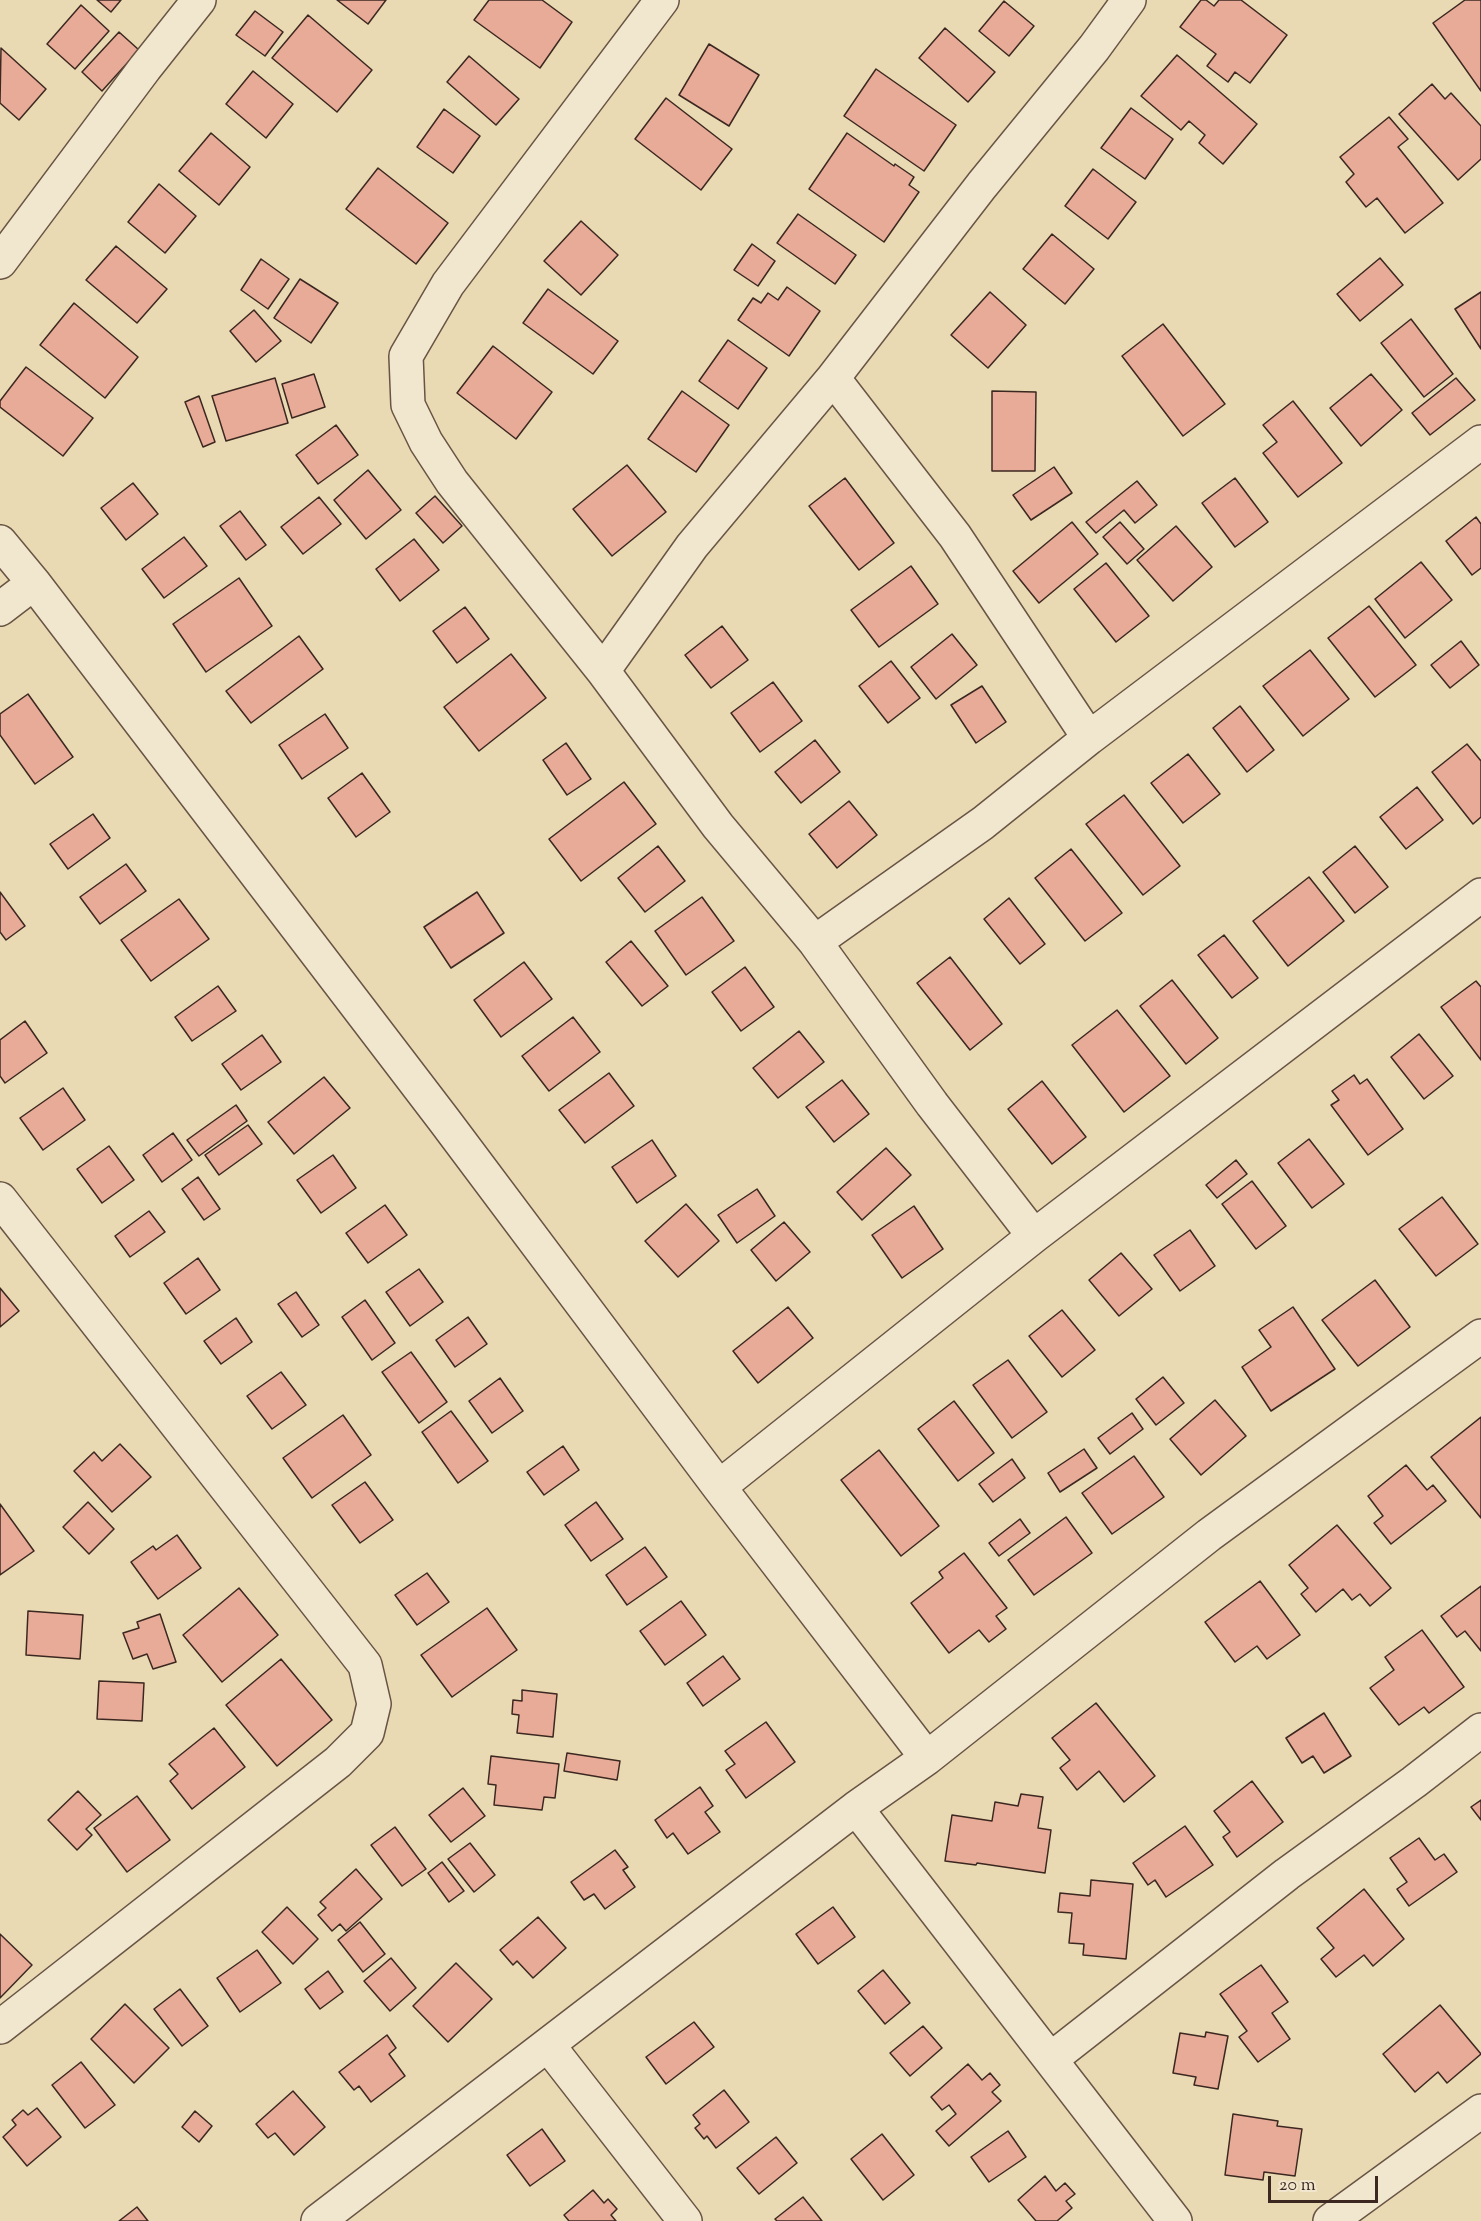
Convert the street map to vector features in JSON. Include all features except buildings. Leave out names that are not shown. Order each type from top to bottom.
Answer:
[{"type":"street","points":[[0,262],[199,0]]},
{"type":"street","points":[[662,0],[448,284],[406,356],[408,405],[426,442],[453,482],[603,671],[718,826],[815,942],[932,1104],[1034,1236]]},
{"type":"street","points":[[603,671],[692,546],[833,378],[982,184],[1094,48],[1129,0]]},
{"type":"street","points":[[833,378],[955,536],[1089,738]]},
{"type":"street","points":[[815,942],[983,823],[1089,738],[1481,442]]},
{"type":"street","points":[[0,542],[34,583],[458,1138],[719,1487],[927,1758]]},
{"type":"street","points":[[0,609],[34,583]]},
{"type":"street","points":[[719,1487],[1034,1236],[1481,896]]},
{"type":"street","points":[[0,1199],[365,1665],[374,1704],[367,1732],[338,1762],[0,2027]]},
{"type":"street","points":[[318,2221],[856,1808],[927,1758],[1209,1535],[1481,1336]]},
{"type":"street","points":[[1051,2059],[1287,1874],[1414,1782],[1481,1730]]},
{"type":"street","points":[[856,1808],[1175,2221]]},
{"type":"street","points":[[548,2046],[685,2221]]},
{"type":"street","points":[[1330,2221],[1481,2111]]}]
